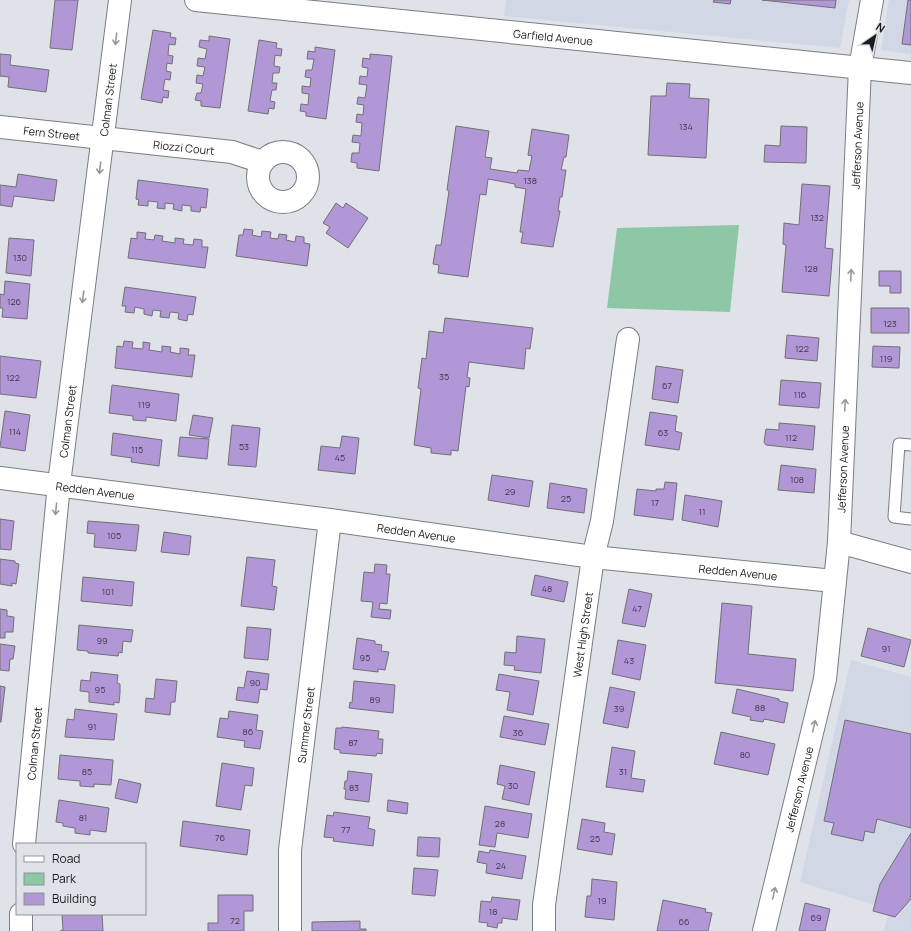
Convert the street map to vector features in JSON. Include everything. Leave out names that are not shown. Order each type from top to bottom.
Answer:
[{"type":"street","name":"Colman Street","points":[[24,843],[59,484],[104,139],[120,0]]},
{"type":"street","name":"Garfield Avenue","points":[[196,0],[329,7],[911,73]]},
{"type":"street","name":"Jefferson Avenue","points":[[764,931],[825,679],[839,542],[860,68],[872,0]]},
{"type":"street","name":"Fern Street","points":[[0,126],[104,139]]},
{"type":"street","name":"Riozzi Court","points":[[104,139],[232,152],[262,162]]},
{"type":"street","name":"West High Street","points":[[544,931],[544,905],[593,556],[602,520],[628,339]]},
{"type":"street","name":"Redden Avenue","points":[[0,478],[59,484],[593,556],[834,581]]},
{"type":"street","name":"Summer Street","points":[[290,931],[290,850],[330,520]]},
{"type":"street","points":[[839,542],[911,562]]},
{"type":"street","points":[[20,915],[21,931]]},
{"type":"lane","points":[[911,445],[899,444],[894,517],[911,519]]},
{"type":"shaded area","points":[[506,0],[849,0],[840,48],[504,16]]},
{"type":"shaded area","points":[[889,0],[911,0],[911,54],[881,50]]},
{"type":"shaded area","points":[[851,660],[911,677],[911,931],[884,931],[888,915],[873,911],[874,905],[800,882]]},
{"type":"green space","points":[[739,225],[730,312],[607,308],[617,228]]},
{"type":"building","points":[[55,0],[78,0],[72,50],[50,48]]},
{"type":"building","points":[[714,0],[731,0],[730,4],[713,2]]},
{"type":"building","points":[[762,0],[836,0],[835,8]]},
{"type":"building","points":[[908,0],[911,0],[911,45],[902,44]]},
{"type":"building","points":[[153,30],[171,33],[170,37],[176,38],[175,45],[169,44],[168,55],[173,56],[172,64],[167,63],[166,71],[171,72],[170,80],[165,79],[163,90],[169,91],[168,98],[163,97],[162,103],[141,99]]},
{"type":"building","points":[[209,36],[230,39],[220,108],[201,106],[201,101],[195,100],[197,93],[201,93],[203,84],[196,83],[197,75],[203,76],[205,67],[197,66],[198,58],[205,59],[207,49],[199,47],[200,40],[209,41]]},
{"type":"building","points":[[259,40],[277,43],[276,48],[282,49],[281,56],[275,55],[274,66],[280,67],[279,73],[273,73],[272,83],[277,83],[276,90],[272,90],[270,101],[275,102],[274,109],[269,108],[268,114],[248,111]]},
{"type":"building","points":[[315,47],[335,50],[326,119],[306,116],[306,112],[300,111],[301,104],[308,105],[309,94],[302,93],[302,86],[310,87],[311,78],[305,77],[306,70],[312,70],[314,59],[307,59],[308,51],[315,52]]},
{"type":"building","points":[[0,54],[11,55],[10,65],[49,70],[46,92],[8,87],[9,77],[0,76]]},
{"type":"building","points":[[370,54],[392,56],[379,171],[357,168],[357,163],[351,162],[352,153],[359,153],[360,143],[352,142],[353,135],[361,136],[362,123],[356,122],[357,114],[363,115],[364,105],[357,104],[358,97],[365,98],[367,85],[359,84],[360,76],[367,77],[368,68],[362,67],[363,58],[370,59]]},
{"type":"building","points":[[667,83],[690,84],[689,98],[709,99],[706,158],[648,155],[651,96],[666,96]]},
{"type":"building","points":[[456,126],[489,131],[485,157],[492,158],[490,169],[517,173],[518,170],[529,171],[532,156],[528,155],[532,129],[569,135],[566,157],[564,157],[561,170],[566,170],[562,197],[560,197],[558,211],[560,211],[553,247],[521,243],[523,232],[520,232],[526,189],[515,187],[515,184],[488,179],[486,195],[480,194],[468,277],[438,273],[439,265],[433,264],[436,245],[441,245]]},
{"type":"building","points":[[781,126],[807,127],[806,163],[764,162],[765,145],[780,146]]},
{"type":"building","points":[[18,174],[57,180],[54,201],[14,196],[12,207],[0,205],[0,185],[16,187]]},
{"type":"building","points":[[138,180],[208,189],[206,208],[201,207],[200,212],[191,211],[191,206],[182,205],[182,211],[173,209],[174,204],[165,203],[165,209],[157,208],[158,202],[148,201],[148,206],[138,205],[139,200],[136,199]]},
{"type":"building","points":[[802,184],[830,186],[825,248],[833,249],[829,296],[782,292],[786,245],[783,244],[784,223],[799,225]]},
{"type":"building","points":[[336,203],[343,208],[346,203],[368,218],[348,248],[326,233],[330,227],[323,223]]},
{"type":"building","points":[[244,229],[253,230],[252,235],[261,237],[262,231],[271,232],[270,238],[278,239],[279,234],[287,235],[286,240],[295,242],[296,236],[304,237],[304,243],[310,244],[307,266],[236,256],[239,235],[243,235]]},
{"type":"building","points":[[137,232],[146,233],[145,239],[154,240],[155,235],[163,236],[162,241],[175,243],[175,238],[184,239],[183,244],[193,245],[194,239],[202,240],[202,247],[208,247],[205,268],[128,258],[131,238],[137,239]]},
{"type":"building","points":[[9,238],[34,240],[31,276],[6,273]]},
{"type":"building","points":[[879,271],[901,271],[901,293],[890,293],[890,286],[879,286]]},
{"type":"building","points":[[5,281],[30,284],[27,319],[2,317],[3,308],[0,308],[0,294],[4,295]]},
{"type":"building","points":[[125,287],[196,297],[193,315],[188,314],[187,321],[178,319],[179,313],[170,312],[169,318],[160,317],[161,311],[153,310],[152,316],[144,314],[144,309],[135,307],[134,313],[125,312],[126,306],[122,306]]},
{"type":"building","points":[[871,308],[909,308],[909,333],[871,333]]},
{"type":"building","points":[[445,318],[533,328],[530,349],[526,348],[524,369],[469,362],[467,377],[470,378],[469,387],[466,386],[458,451],[451,450],[451,455],[431,453],[431,448],[414,445],[421,389],[418,388],[422,358],[426,359],[429,331],[443,333]]},
{"type":"building","points":[[787,335],[819,338],[817,361],[785,358]]},
{"type":"building","points":[[124,341],[133,342],[132,348],[143,349],[143,342],[150,343],[149,350],[162,352],[162,346],[171,347],[170,352],[180,354],[180,348],[189,349],[188,355],[195,355],[192,377],[115,368],[117,346],[123,347]]},
{"type":"building","points":[[873,346],[900,347],[899,368],[872,367]]},
{"type":"building","points":[[0,356],[41,361],[36,398],[0,394]]},
{"type":"building","points":[[656,366],[683,370],[678,403],[652,399]]},
{"type":"building","points":[[781,380],[821,383],[819,408],[779,405]]},
{"type":"building","points":[[112,385],[179,394],[176,421],[146,417],[146,421],[133,420],[133,416],[109,413]]},
{"type":"building","points":[[5,411],[30,415],[25,451],[0,447]]},
{"type":"building","points":[[650,412],[677,416],[675,431],[682,433],[679,450],[645,445]]},
{"type":"building","points":[[193,415],[213,418],[209,438],[189,435]]},
{"type":"building","points":[[779,423],[815,426],[813,450],[766,445],[764,442],[766,429],[779,430]]},
{"type":"building","points":[[232,425],[260,428],[256,467],[228,465]]},
{"type":"building","points":[[113,433],[162,440],[159,466],[131,462],[132,458],[111,455]]},
{"type":"building","points":[[342,436],[359,438],[355,474],[318,470],[321,446],[340,448]]},
{"type":"building","points":[[180,437],[209,439],[207,459],[178,456]]},
{"type":"building","points":[[781,465],[816,469],[814,493],[778,490]]},
{"type":"building","points":[[492,475],[533,481],[529,507],[488,500]]},
{"type":"building","points":[[665,482],[677,483],[673,520],[634,515],[637,489],[656,491],[656,489],[664,489]]},
{"type":"building","points":[[550,483],[587,489],[584,513],[547,508]]},
{"type":"building","points":[[685,495],[722,501],[718,527],[682,520]]},
{"type":"building","points":[[0,519],[14,521],[11,550],[0,549]]},
{"type":"building","points":[[88,521],[139,525],[136,551],[94,547],[95,534],[87,533]]},
{"type":"building","points":[[164,532],[191,536],[189,555],[161,552]]},
{"type":"building","points":[[247,557],[275,560],[272,586],[277,587],[274,610],[241,606]]},
{"type":"building","points":[[0,559],[15,561],[15,563],[19,564],[16,584],[12,583],[12,586],[0,584]]},
{"type":"building","points":[[375,564],[387,565],[386,574],[390,574],[387,604],[380,603],[379,609],[391,610],[390,619],[371,617],[373,602],[361,601],[364,572],[374,573]]},
{"type":"building","points":[[535,575],[568,582],[564,602],[531,595]]},
{"type":"building","points":[[83,577],[134,582],[132,606],[81,601]]},
{"type":"building","points":[[629,589],[652,594],[645,627],[622,623]]},
{"type":"building","points":[[722,603],[752,606],[748,654],[796,659],[793,691],[715,683]]},
{"type":"building","points":[[0,609],[7,610],[7,616],[14,617],[13,632],[5,632],[5,638],[0,638]]},
{"type":"building","points":[[79,625],[133,630],[131,642],[123,641],[122,653],[119,652],[118,656],[88,653],[88,651],[77,650]]},
{"type":"building","points":[[247,627],[271,629],[268,660],[244,658]]},
{"type":"building","points":[[868,628],[911,640],[904,667],[861,656]]},
{"type":"building","points":[[517,636],[545,639],[541,673],[514,670],[515,666],[504,665],[505,652],[516,653]]},
{"type":"building","points":[[357,638],[375,641],[375,644],[382,645],[381,651],[389,652],[385,670],[378,669],[378,672],[353,669]]},
{"type":"building","points":[[618,640],[646,645],[640,680],[612,674]]},
{"type":"building","points":[[0,644],[15,646],[13,659],[10,659],[9,671],[0,670]]},
{"type":"building","points":[[247,671],[269,674],[267,690],[260,689],[258,703],[236,700],[238,687],[244,688]]},
{"type":"building","points":[[91,672],[118,675],[117,683],[120,684],[119,703],[114,702],[114,705],[89,702],[89,692],[80,691],[81,680],[90,681]]},
{"type":"building","points":[[499,674],[539,681],[533,715],[507,710],[510,692],[496,690]]},
{"type":"building","points":[[156,679],[177,681],[175,702],[171,702],[170,715],[145,712],[146,698],[154,699]]},
{"type":"building","points":[[354,681],[395,685],[393,713],[349,708],[350,702],[352,703]]},
{"type":"building","points":[[0,686],[5,687],[1,722],[0,722]]},
{"type":"building","points":[[610,687],[635,692],[628,728],[603,723]]},
{"type":"building","points":[[737,689],[779,699],[779,701],[788,703],[784,723],[764,719],[763,722],[750,720],[751,717],[732,713]]},
{"type":"building","points":[[75,709],[117,714],[114,740],[65,737],[67,719],[74,720]]},
{"type":"building","points":[[229,711],[258,715],[256,730],[263,731],[260,749],[244,747],[245,741],[217,737],[220,718],[228,719]]},
{"type":"building","points":[[504,716],[549,724],[545,745],[500,737]]},
{"type":"building","points":[[845,720],[911,734],[911,828],[877,819],[874,833],[865,831],[863,841],[831,834],[834,823],[824,821]]},
{"type":"building","points":[[342,727],[379,731],[378,739],[383,739],[382,754],[377,753],[376,756],[340,753],[340,750],[334,749],[336,728]]},
{"type":"building","points":[[721,732],[775,744],[768,775],[714,764]]},
{"type":"building","points":[[612,747],[635,751],[631,778],[645,780],[643,792],[606,787]]},
{"type":"building","points":[[60,755],[113,760],[111,785],[94,784],[94,787],[80,786],[80,781],[58,779]]},
{"type":"building","points":[[222,763],[254,768],[252,786],[245,785],[241,810],[216,806]]},
{"type":"building","points":[[500,765],[535,772],[529,805],[502,799],[505,786],[497,784]]},
{"type":"building","points":[[348,771],[372,774],[369,802],[345,799],[346,789],[344,789]]},
{"type":"building","points":[[119,779],[141,784],[137,803],[115,798]]},
{"type":"building","points":[[59,800],[109,808],[106,832],[90,830],[90,835],[75,833],[75,828],[63,826],[63,823],[56,822]]},
{"type":"building","points":[[388,800],[408,803],[407,814],[387,811]]},
{"type":"building","points":[[485,806],[532,814],[528,838],[497,833],[495,847],[479,845]]},
{"type":"building","points":[[334,812],[370,817],[368,828],[375,830],[373,846],[333,841],[334,838],[324,837],[327,815],[333,816]]},
{"type":"building","points":[[582,819],[605,823],[604,832],[615,834],[612,855],[577,849]]},
{"type":"building","points":[[183,821],[250,830],[247,855],[180,846]]},
{"type":"building","points":[[911,833],[911,899],[895,917],[873,911],[880,884]]},
{"type":"building","points":[[418,837],[440,838],[439,857],[417,856]]},
{"type":"building","points":[[490,850],[526,856],[522,879],[486,873],[487,864],[477,862],[479,851],[489,853]]},
{"type":"building","points":[[414,868],[438,870],[435,896],[412,894]]},
{"type":"building","points":[[592,879],[617,882],[614,920],[585,917],[587,896],[591,896]]},
{"type":"building","points":[[218,895],[253,895],[253,911],[244,911],[244,931],[208,931],[208,923],[218,923]]},
{"type":"building","points":[[492,897],[520,900],[517,920],[502,918],[502,923],[498,923],[497,928],[487,926],[488,923],[479,922],[481,901],[491,902]]},
{"type":"building","points":[[663,900],[706,909],[705,912],[712,913],[708,931],[657,931]]},
{"type":"building","points":[[805,903],[830,909],[825,931],[799,931]]},
{"type":"building","points":[[62,915],[102,915],[103,931],[60,931],[63,930]]},
{"type":"building","points":[[360,921],[360,929],[366,929],[366,931],[312,931],[312,922]]}]
